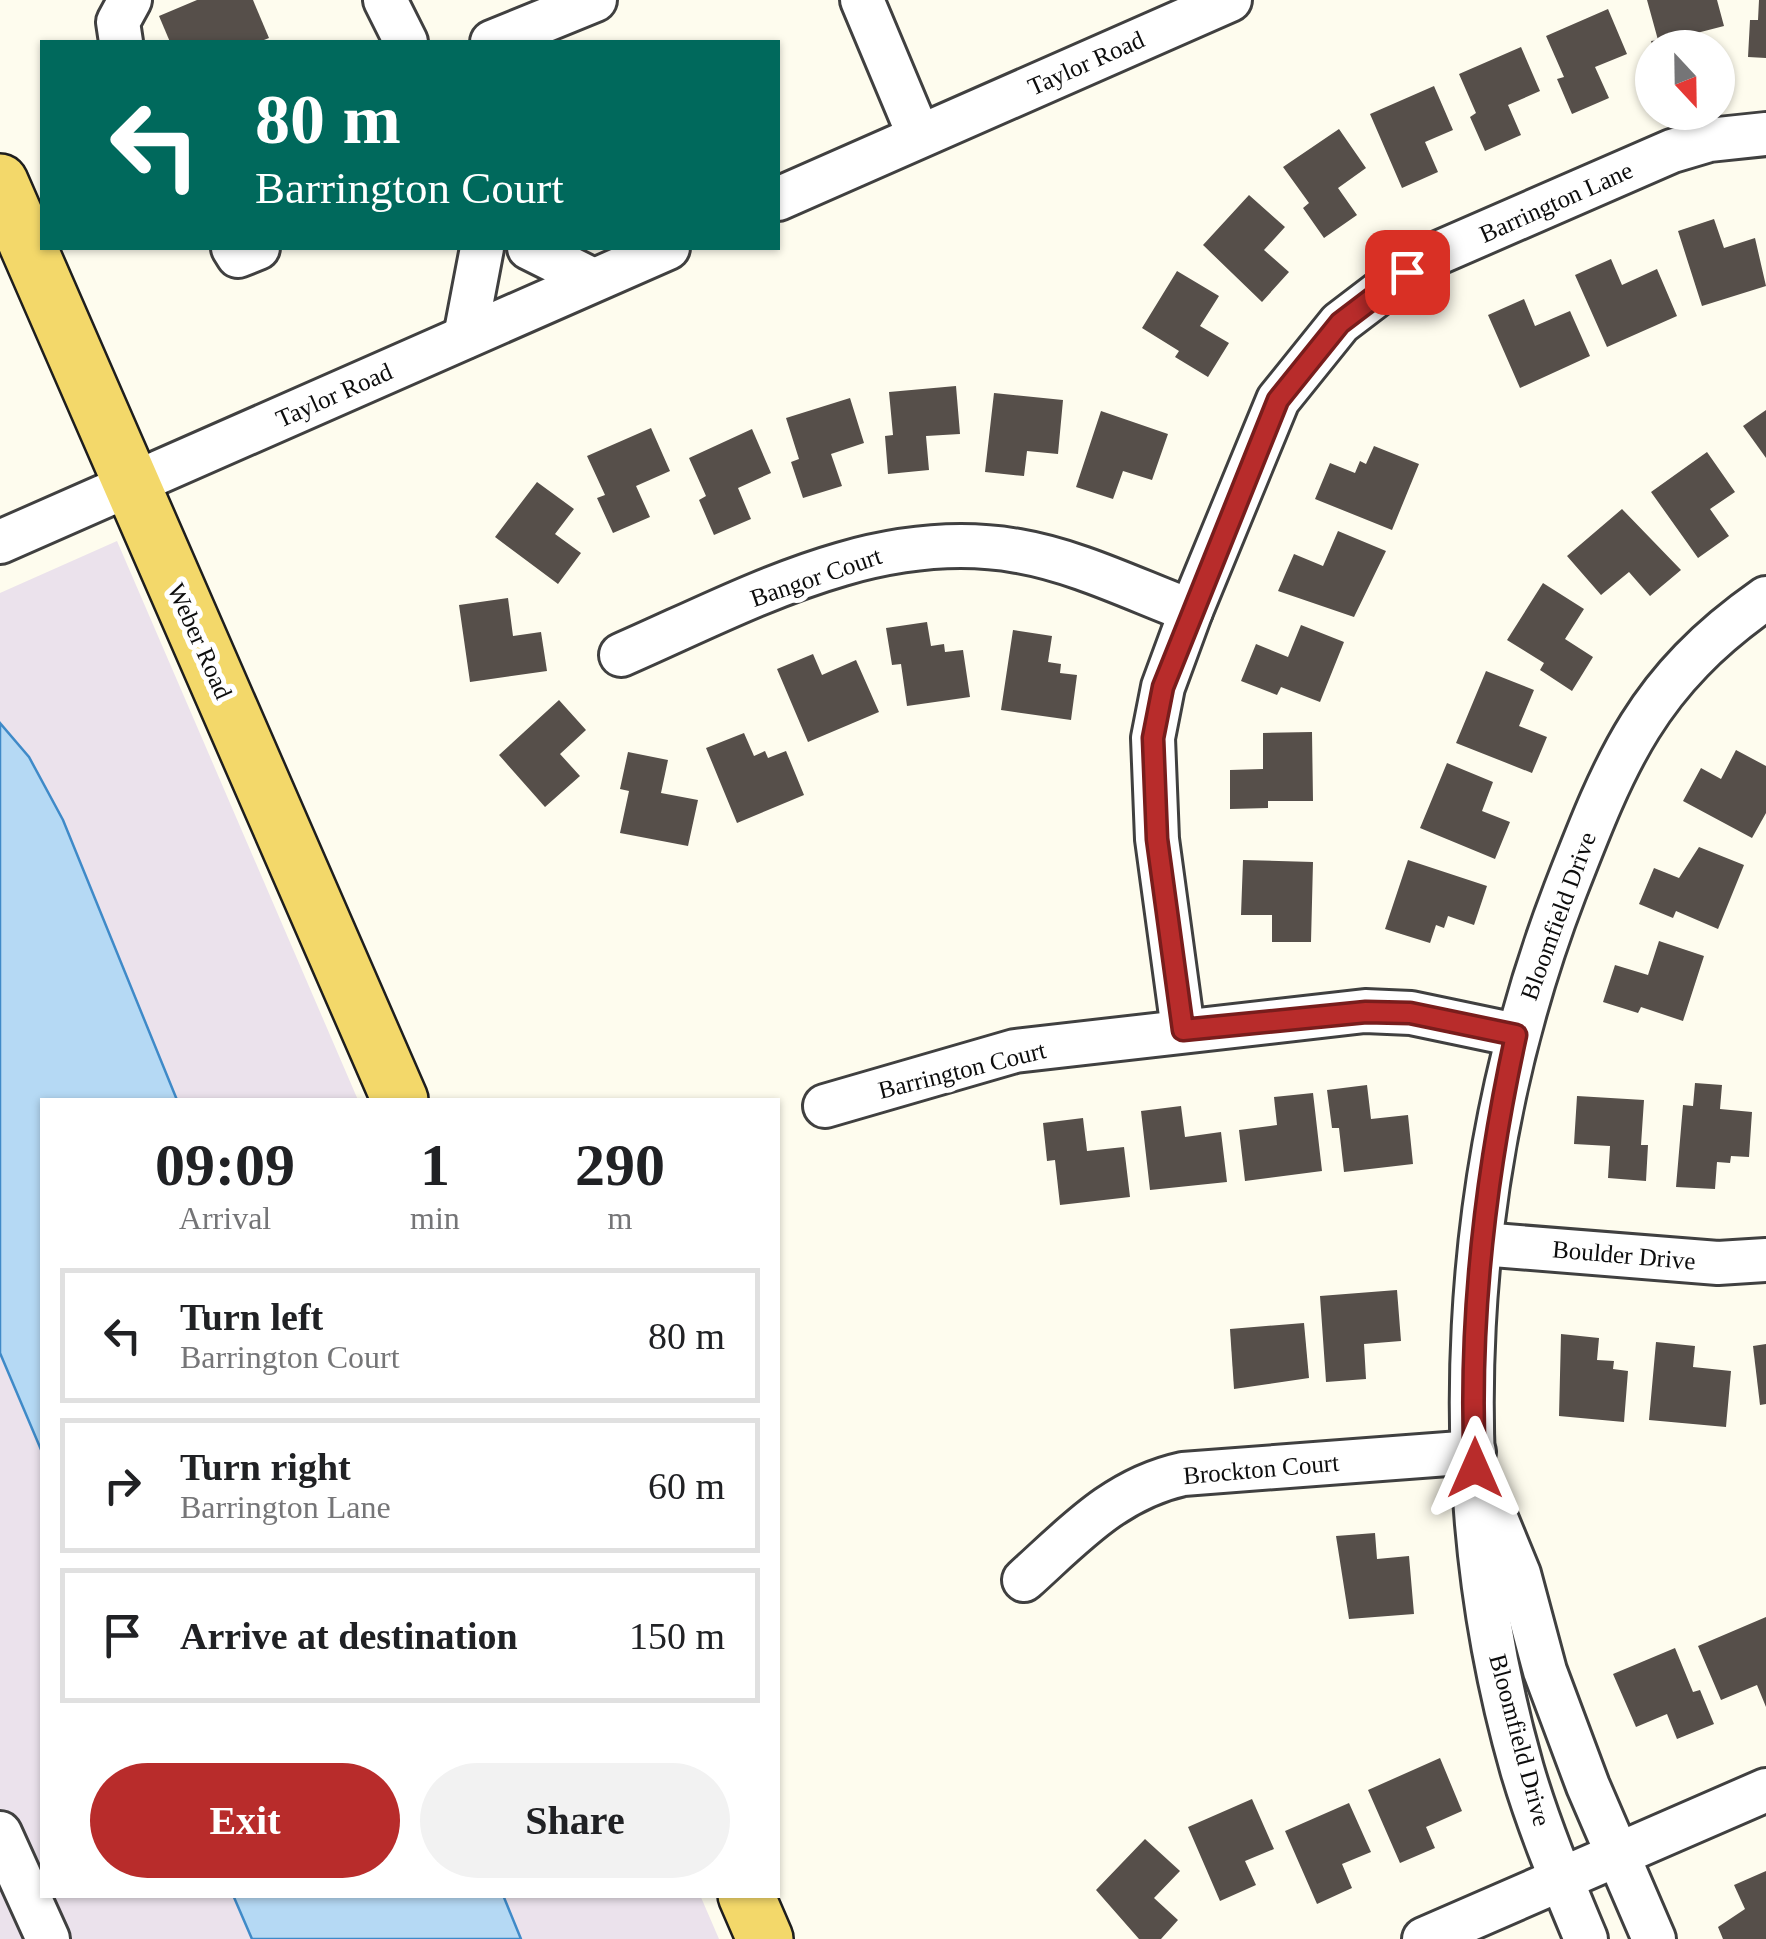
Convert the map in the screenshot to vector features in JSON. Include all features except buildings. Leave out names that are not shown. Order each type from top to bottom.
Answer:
[{"type":"main road","name":"Weber Road","points":[[0,182],[399,1098]]},
{"type":"main road","points":[[747,1898],[766,1939]]},
{"type":"street","points":[[121,40],[118,22],[130,0]]},
{"type":"street","points":[[386,0],[405,40]]},
{"type":"street","points":[[497,40],[595,0]]},
{"type":"street","points":[[862,0],[919,136]]},
{"type":"street","name":"Taylor Road","points":[[780,198],[1230,0]]},
{"type":"street","name":"Barrington Lane","points":[[1183,1030],[1157,839],[1153,738],[1163,687],[1190,611],[1278,400],[1329,336],[1369,298],[1438,253],[1672,151],[1709,140],[1766,134]]},
{"type":"street","points":[[465,337],[482,250]]},
{"type":"street","points":[[533,250],[593,280]]},
{"type":"street","name":"Taylor Road","points":[[0,542],[663,250]]},
{"type":"street","name":"Bangor Court","points":[[621,655],[821,569],[924,546],[1021,551],[1190,611]]},
{"type":"street","name":"Bloomfield Drive","points":[[1586,1939],[1522,1770],[1483,1584],[1475,1460],[1475,1320],[1494,1136],[1532,977],[1604,792],[1639,722],[1676,674],[1709,640],[1766,598]]},
{"type":"street","name":"Barrington Court","points":[[825,1106],[1015,1051],[1183,1030],[1366,1012],[1410,1013],[1516,1035]]},
{"type":"street","name":"Boulder Drive","points":[[1481,1244],[1718,1263],[1766,1260]]},
{"type":"street","points":[[1475,1460],[1519,1574],[1546,1671],[1654,1939]]},
{"type":"street","name":"Brockton Court","points":[[1024,1580],[1110,1502],[1146,1482],[1183,1474],[1475,1460]]},
{"type":"street","points":[[1424,1939],[1766,1790]]},
{"type":"street","points":[[0,1832],[48,1939]]},
{"type":"shaded area","points":[[117,541],[357,1098],[40,1098],[40,1898],[701,1898],[719,1939],[0,1939],[0,593]]},
{"type":"water","points":[[0,723],[29,757],[63,820],[176,1098],[40,1098],[40,1447],[0,1353]]},
{"type":"water","points":[[234,1898],[504,1898],[521,1939],[252,1939]]},
{"type":"route","points":[[1407,272],[1340,323],[1296,373],[1266,425],[1163,687],[1153,738],[1157,839],[1183,1030],[1366,1012],[1410,1013],[1516,1035],[1494,1136],[1481,1244],[1475,1320],[1475,1468]]}]
